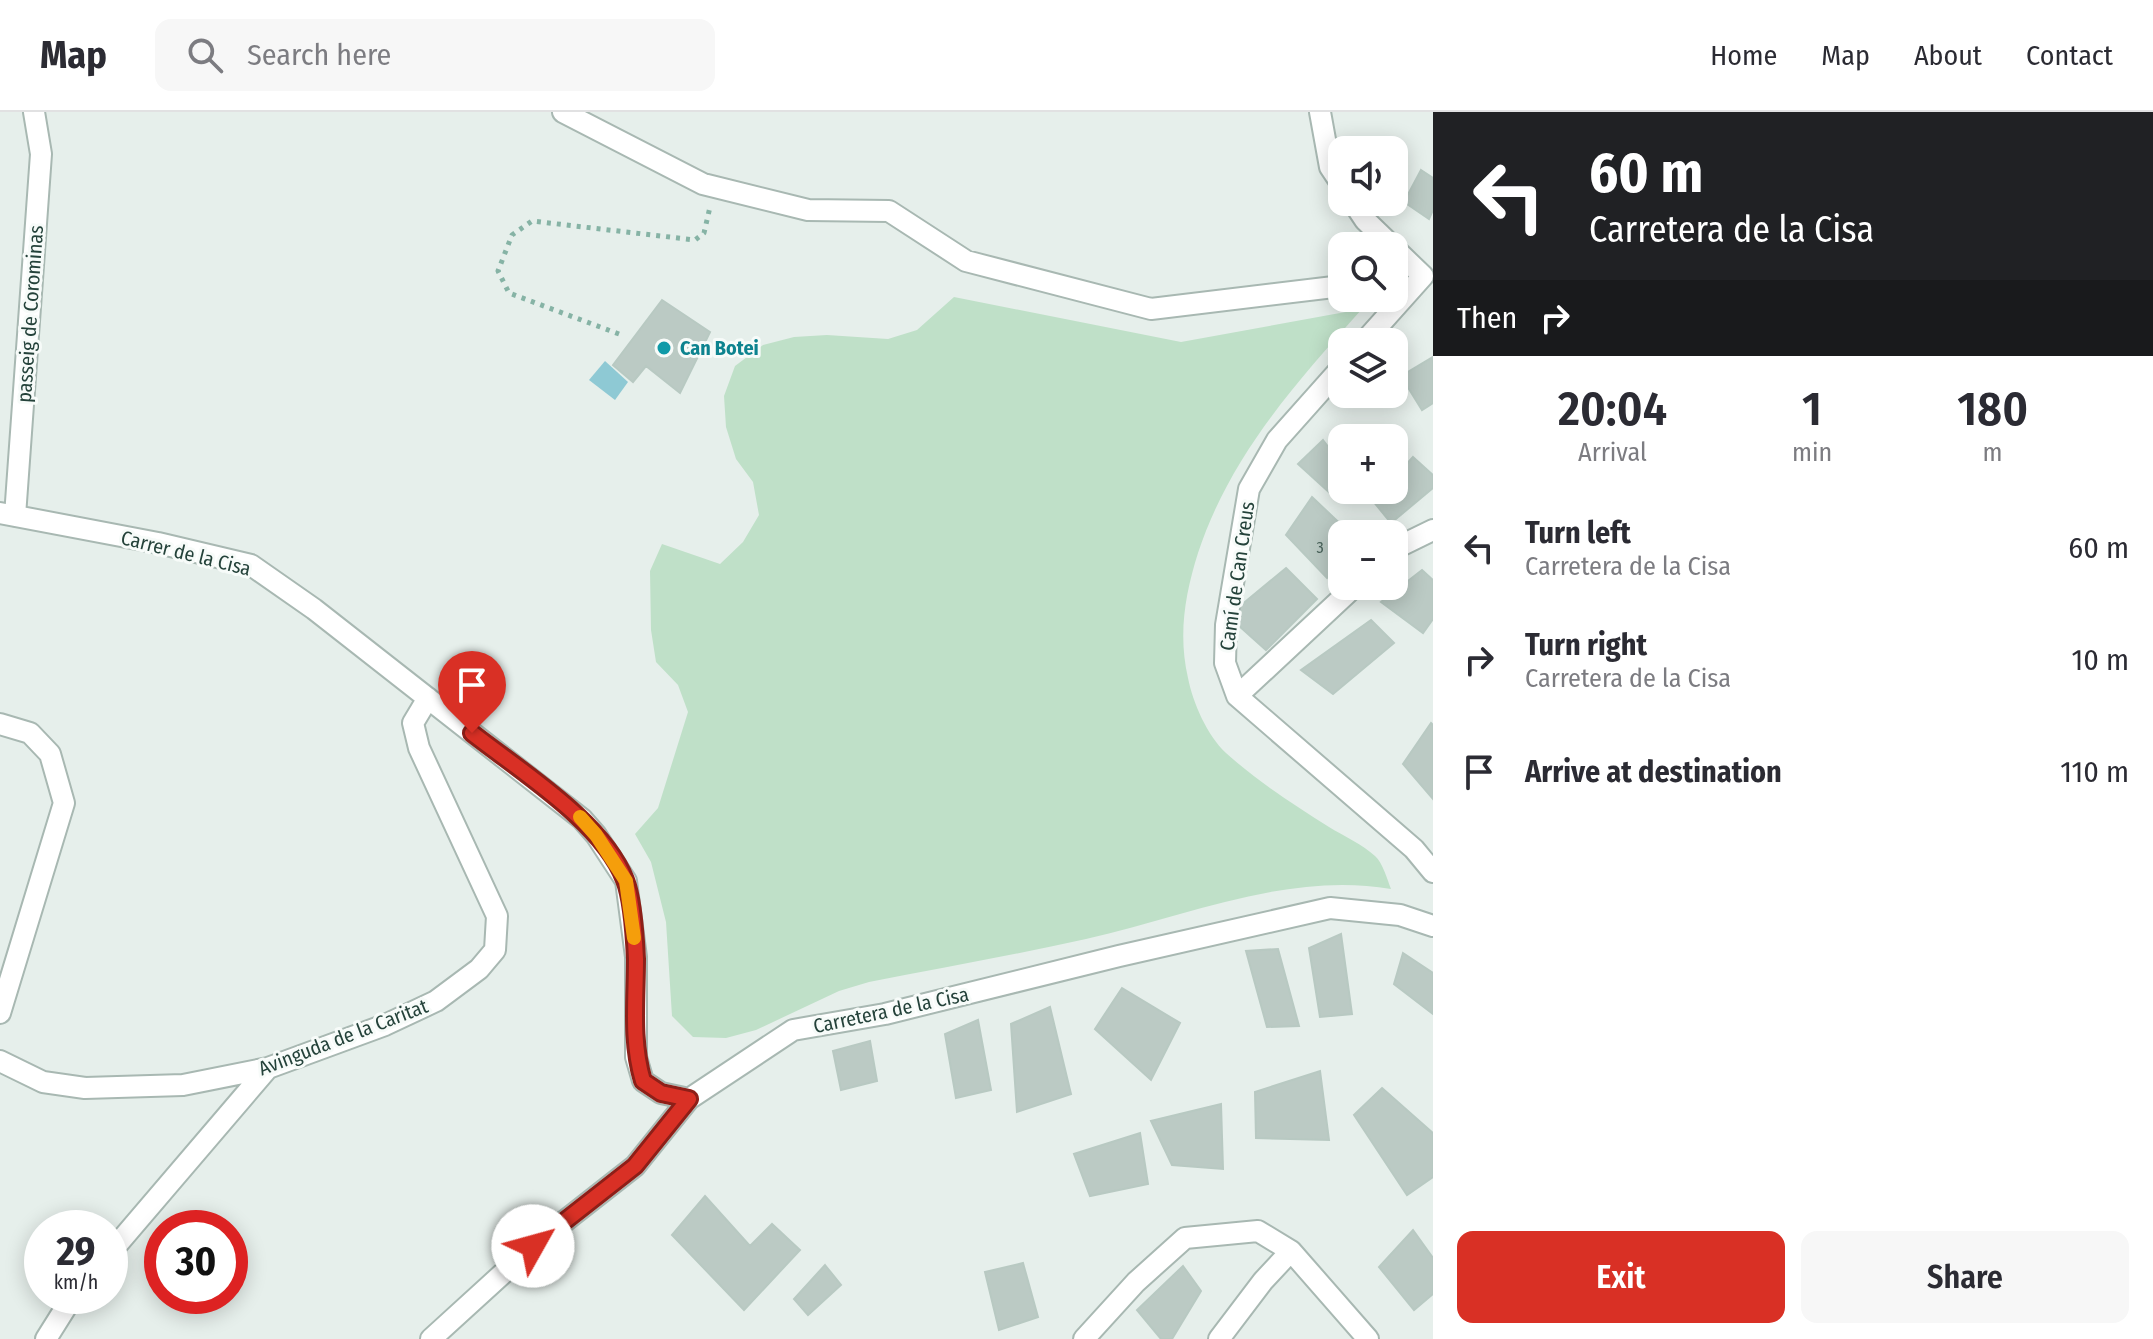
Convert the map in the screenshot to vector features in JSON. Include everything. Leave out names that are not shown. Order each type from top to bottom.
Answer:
[{"type":"street","name":"passeig de Corominas","points":[[8,514],[41,154],[34,112]]},
{"type":"street","points":[[1320,112],[1328,156]]},
{"type":"street","points":[[572,117],[703,184],[808,210],[889,211],[966,261],[1151,309],[1328,288]]},
{"type":"street","points":[[1362,216],[1377,232]]},
{"type":"street","points":[[1408,260],[1428,277]]},
{"type":"street","points":[[1408,279],[1428,277]]},
{"type":"street","points":[[1378,328],[1428,277]]},
{"type":"street","name":"Camí de Can Creus","points":[[1237,696],[1225,663],[1226,625],[1249,489],[1277,440],[1328,383]]},
{"type":"street","name":"Carrer de la Cisa","points":[[8,514],[158,543],[251,565],[314,609],[428,698]]},
{"type":"street","points":[[1408,542],[1433,530]]},
{"type":"street","points":[[1340,600],[1237,696],[1414,849],[1433,872]]},
{"type":"street","points":[[428,698],[582,819],[613,859],[626,881],[632,920],[636,957],[636,1057],[643,1081],[661,1093],[689,1099]]},
{"type":"street","name":"Avinguda de la Caritat","points":[[0,1061],[43,1082],[85,1088],[183,1085],[268,1068],[385,1025],[436,1001],[479,969],[495,950],[497,916],[419,748],[413,723],[428,698]]},
{"type":"street","points":[[0,724],[30,733],[50,754],[64,803],[0,1013]]},
{"type":"street","name":"Carretera de la Cisa","points":[[431,1339],[533,1246],[635,1166],[689,1099],[793,1030],[885,1014],[1330,908],[1400,915],[1433,926]]},
{"type":"street","points":[[128,1232],[268,1068]]},
{"type":"street","points":[[1084,1339],[1136,1282],[1185,1238],[1258,1231],[1291,1251],[1368,1339]]},
{"type":"street","points":[[1219,1339],[1263,1281],[1291,1251]]},
{"type":"street","points":[[46,1339],[62,1314]]},
{"type":"path","points":[[619,334],[509,293],[498,271],[512,235],[532,221],[695,240],[704,233],[716,187]]},
{"type":"green space","points":[[954,297],[1181,342],[1359,312],[1345,328],[1328,328],[1328,348],[1267,423],[1228,484],[1211,518],[1193,568],[1183,630],[1185,662],[1193,698],[1219,746],[1276,792],[1375,856],[1391,889],[1352,885],[1314,886],[1237,899],[1086,939],[869,982],[839,991],[756,1030],[726,1038],[693,1037],[672,1016],[666,922],[651,862],[635,834],[658,808],[688,712],[678,685],[656,662],[651,630],[650,571],[662,544],[720,564],[743,542],[759,515],[753,482],[736,459],[726,427],[724,396],[735,366],[763,345],[794,337],[827,335],[888,339],[917,330]]},
{"type":"water","points":[[605,361],[628,382],[615,400],[589,380]]},
{"type":"building","points":[[1421,170],[1433,178],[1433,210],[1429,219],[1408,205],[1408,194]]},
{"type":"building","name":"Can Botei","points":[[662,300],[710,332],[680,393],[646,366],[633,382],[613,365]]},
{"type":"building","points":[[1433,357],[1433,403],[1422,410],[1408,387],[1408,372]]},
{"type":"building","points":[[1323,440],[1328,447],[1328,491],[1298,464]]},
{"type":"building","points":[[1413,457],[1433,475],[1433,488],[1395,520],[1389,520],[1375,504],[1408,504],[1408,463]]},
{"type":"building","points":[[1312,497],[1336,520],[1328,520],[1327,578],[1286,535]]},
{"type":"building","points":[[1286,568],[1317,599],[1266,650],[1228,616]]},
{"type":"building","points":[[1422,570],[1433,580],[1433,619],[1423,633],[1381,602],[1408,600],[1408,581]]},
{"type":"building","points":[[1371,620],[1394,643],[1333,694],[1301,670]]},
{"type":"building","points":[[1431,723],[1433,725],[1433,799],[1403,764]]},
{"type":"building","points":[[1341,934],[1352,1014],[1320,1017],[1309,948]]},
{"type":"building","points":[[1278,949],[1299,1026],[1267,1027],[1246,951]]},
{"type":"building","points":[[1403,953],[1433,973],[1433,1014],[1394,984]]},
{"type":"building","points":[[1122,988],[1180,1023],[1151,1080],[1095,1029]]},
{"type":"building","points":[[1050,1007],[1071,1094],[1017,1112],[1011,1024]]},
{"type":"building","points":[[978,1020],[991,1090],[956,1098],[945,1034]]},
{"type":"building","points":[[870,1041],[877,1081],[841,1090],[833,1051]]},
{"type":"building","points":[[1320,1071],[1329,1140],[1256,1138],[1255,1092]]},
{"type":"building","points":[[1382,1088],[1433,1133],[1433,1177],[1407,1195],[1354,1115]]},
{"type":"building","points":[[1221,1104],[1223,1169],[1172,1165],[1151,1121]]},
{"type":"building","points":[[1140,1133],[1148,1184],[1090,1196],[1074,1154]]},
{"type":"building","points":[[705,1196],[750,1246],[772,1224],[800,1250],[744,1310],[672,1235]]},
{"type":"building","points":[[1413,1230],[1433,1258],[1433,1294],[1414,1310],[1379,1267]]},
{"type":"building","points":[[1023,1263],[1038,1317],[999,1330],[985,1272]]},
{"type":"building","points":[[825,1265],[841,1285],[808,1315],[794,1299]]},
{"type":"building","points":[[1183,1266],[1201,1291],[1172,1339],[1161,1339],[1137,1310]]},
{"type":"slow traffic","points":[[580,817],[596,835],[626,881],[634,938]]},
{"type":"place","name":"Can Botei","points":[[664,348]]},
{"type":"route","points":[[472,733],[582,819],[613,859],[626,881],[632,920],[636,957],[636,1057],[643,1081],[661,1093],[689,1099],[635,1166],[533,1246]]}]
